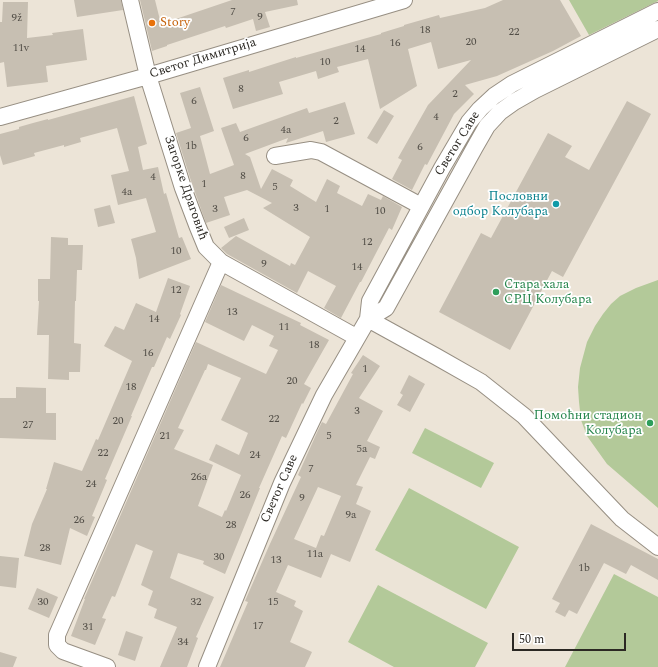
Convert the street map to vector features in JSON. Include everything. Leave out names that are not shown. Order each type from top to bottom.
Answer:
[{"type":"street","name":"Загорке Драговић","points":[[130,0],[148,76],[183,188],[196,225],[206,247],[221,262],[356,338]]},
{"type":"street","name":"Светог Димитрија","points":[[0,117],[148,76],[404,0]]},
{"type":"street","name":"Светог Саве","points":[[207,667],[282,483],[324,395],[368,318],[370,301],[442,168],[469,122],[494,96],[512,84],[658,11]]},
{"type":"street","name":"Светог Саве","points":[[368,318],[386,308],[487,126],[500,112],[514,102],[536,90],[658,29]]},
{"type":"street","points":[[275,156],[311,150],[321,152],[421,206]]},
{"type":"street","points":[[107,667],[63,650],[57,645],[57,635],[221,262]]},
{"type":"street","points":[[368,318],[481,382],[524,416],[622,519],[658,547]]},
{"type":"green space","points":[[569,0],[658,0],[658,1],[589,35]]},
{"type":"green space","points":[[658,280],[658,508],[607,464],[587,436],[581,420],[578,387],[580,368],[587,342],[603,314],[620,296]]},
{"type":"green space","points":[[425,428],[494,463],[481,488],[412,453]]},
{"type":"green space","points":[[409,488],[519,547],[486,609],[375,550]]},
{"type":"green space","points":[[614,574],[658,597],[658,667],[565,667]]},
{"type":"green space","points":[[378,585],[488,643],[475,667],[394,667],[348,642]]},
{"type":"building","points":[[74,0],[121,0],[123,10],[77,17]]},
{"type":"building","points":[[140,0],[155,0],[161,24],[232,0],[297,0],[298,5],[265,12],[270,27],[256,31],[253,19],[226,28],[225,26],[152,51]]},
{"type":"building","points":[[503,0],[560,0],[581,36],[553,51],[497,76],[465,85],[474,94],[454,114],[412,190],[392,179],[402,160],[398,158],[428,105],[471,60],[438,69],[431,42],[408,49],[417,86],[380,109],[368,59],[337,67],[339,72],[318,79],[316,71],[279,82],[283,94],[233,109],[223,78],[381,34],[404,25],[439,15],[440,18],[485,8]]},
{"type":"building","points":[[3,2],[28,2],[27,38],[83,29],[87,60],[46,66],[48,82],[7,87],[4,62],[0,63],[0,22],[2,22]]},
{"type":"building","points":[[200,87],[214,131],[200,136],[210,174],[234,165],[221,128],[236,123],[240,132],[307,108],[309,113],[345,102],[355,134],[326,142],[323,131],[286,143],[288,138],[245,154],[250,157],[261,189],[272,169],[293,180],[290,186],[316,202],[327,179],[340,186],[337,193],[362,206],[368,194],[381,200],[383,196],[402,207],[392,230],[389,228],[341,318],[324,308],[336,286],[308,271],[297,293],[227,254],[221,248],[236,236],[290,266],[291,263],[295,265],[310,237],[263,208],[272,203],[247,190],[224,197],[230,215],[206,223],[176,133],[191,128],[180,93]]},
{"type":"building","points":[[134,96],[147,144],[138,147],[143,170],[158,167],[164,194],[166,193],[179,238],[182,237],[191,259],[139,279],[131,239],[156,232],[146,198],[118,205],[111,175],[129,171],[117,128],[80,138],[81,142],[34,153],[35,156],[3,165],[0,155],[0,134],[19,129],[19,127],[33,123]]},
{"type":"building","name":"Пословни одбор Колубара","points":[[627,101],[651,114],[563,277],[552,271],[510,350],[439,312],[481,233],[491,238],[548,133],[572,146],[565,157],[589,170]]},
{"type":"building","points":[[384,110],[394,116],[377,144],[367,138]]},
{"type":"building","points":[[110,205],[115,223],[98,227],[94,209]]},
{"type":"building","points":[[244,218],[249,230],[229,238],[224,227]]},
{"type":"building","points":[[51,237],[68,238],[68,245],[83,245],[82,270],[77,270],[74,343],[81,344],[80,372],[69,372],[69,380],[48,379],[49,335],[37,335],[39,301],[38,279],[50,279]]},
{"type":"building","points":[[168,278],[190,286],[180,314],[181,315],[170,339],[167,337],[154,367],[152,367],[131,416],[105,479],[107,480],[92,516],[95,517],[87,536],[70,528],[61,565],[24,556],[32,524],[47,489],[54,462],[82,471],[96,439],[98,440],[132,361],[104,346],[115,326],[124,330],[136,303],[156,312]]},
{"type":"building","points":[[221,285],[301,323],[300,325],[329,340],[304,384],[311,388],[303,404],[302,403],[286,438],[282,436],[259,488],[225,574],[203,564],[204,561],[178,553],[170,578],[214,597],[196,637],[198,638],[187,667],[160,667],[177,627],[154,618],[157,609],[148,605],[153,591],[141,585],[153,551],[136,544],[115,597],[112,596],[102,618],[106,619],[95,645],[71,636],[84,599],[196,342],[266,374],[278,350],[269,346],[274,336],[252,325],[244,341],[205,322]],"holes":[[[208,364],[241,378],[221,420],[248,433],[239,455],[216,444],[209,460],[241,475],[222,517],[198,506],[213,465],[174,449],[184,430],[178,428]]]},
{"type":"building","points":[[363,355],[380,366],[359,398],[383,411],[367,441],[380,447],[375,459],[370,457],[356,485],[363,487],[356,504],[371,511],[350,562],[331,554],[321,578],[288,565],[276,592],[296,601],[294,606],[303,611],[290,642],[312,652],[305,667],[220,667],[248,602],[245,601],[301,477],[298,475],[322,422],[326,424],[353,374],[351,373]],"holes":[[[318,487],[341,496],[324,536],[321,535],[316,548],[294,539]]]},
{"type":"building","points":[[409,375],[425,384],[410,412],[397,405],[403,395],[400,393]]},
{"type":"building","points":[[16,387],[46,388],[46,413],[56,413],[56,440],[0,438],[0,398],[16,398]]},
{"type":"building","points":[[591,524],[658,559],[658,580],[631,565],[626,574],[604,563],[577,614],[569,610],[565,617],[555,612],[560,603],[552,599]]},
{"type":"building","points":[[0,556],[19,558],[16,588],[0,586]]},
{"type":"building","points":[[37,588],[58,597],[49,618],[28,609]]},
{"type":"building","points":[[126,631],[143,637],[135,661],[118,655]]},
{"type":"building","points":[[0,652],[17,657],[13,667],[0,667]]},
{"type":"place","name":"Story","points":[[152,23]]},
{"type":"place","name":"Пословни одбор Колубара","points":[[556,204]]},
{"type":"place","name":"Стара хала СРЦ Колубара","points":[[496,292]]},
{"type":"place","name":"Помоћни стадион Колубара","points":[[650,423]]}]
